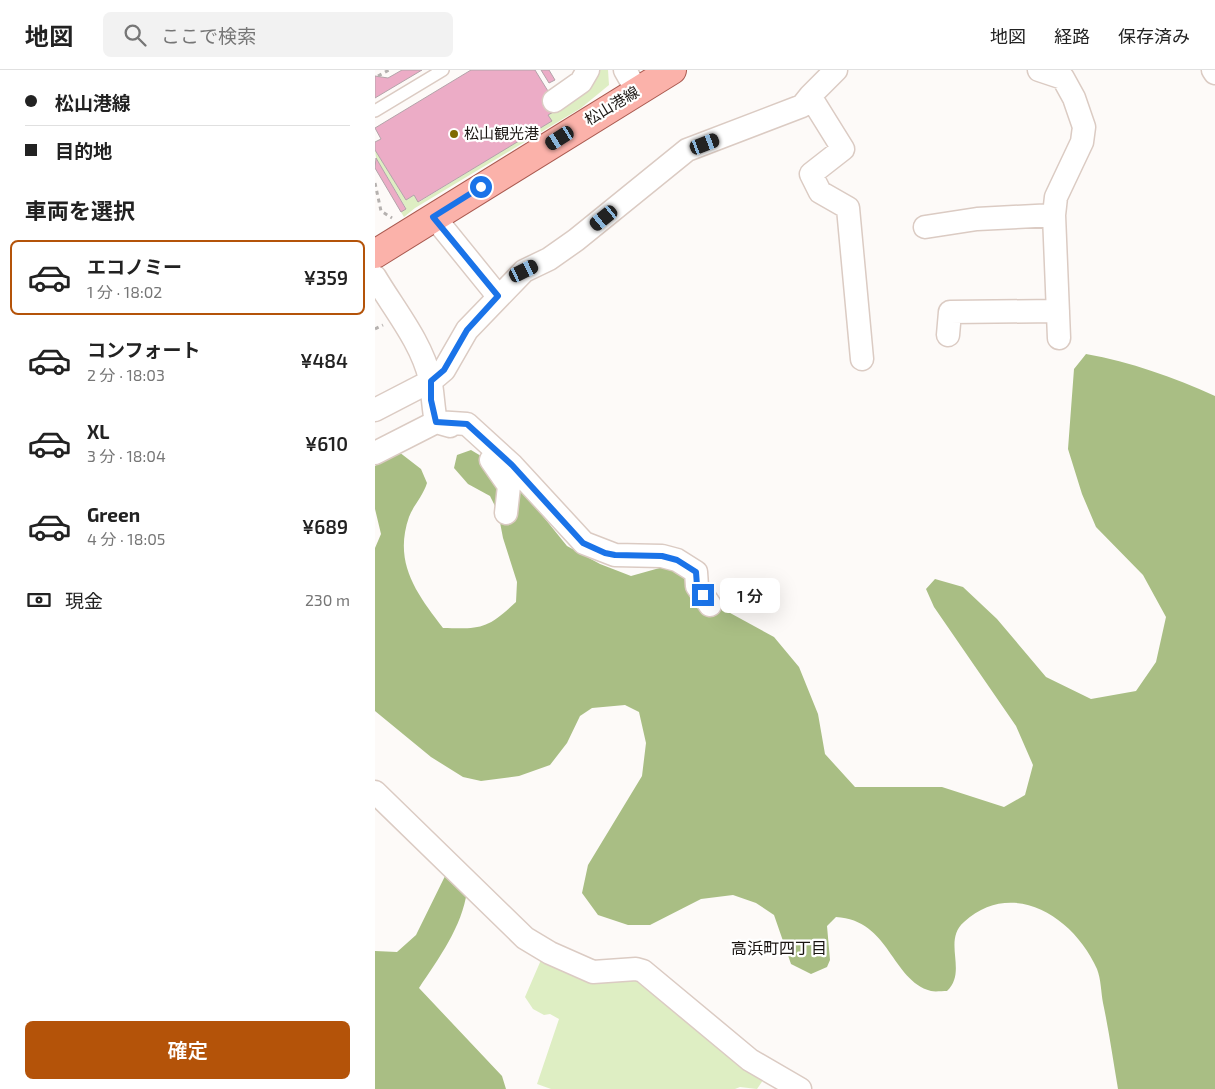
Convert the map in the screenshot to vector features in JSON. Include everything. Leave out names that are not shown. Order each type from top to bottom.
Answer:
[{"type":"main road","name":"松山港線","points":[[376,256],[631,80],[672,70]]},
{"type":"street","points":[[575,70],[551,97],[581,82],[588,70]]},
{"type":"street","points":[[375,410],[431,381],[444,370],[467,330],[524,271],[549,259],[576,240],[687,150],[802,106],[836,70]]},
{"type":"street","points":[[1039,70],[1068,74],[1084,127],[1082,142],[1056,197],[1054,215],[1059,338]]},
{"type":"street","points":[[810,96],[843,149],[811,174],[820,192],[848,208],[862,359]]},
{"type":"street","points":[[925,227],[977,219],[1054,215]]},
{"type":"street","points":[[433,217],[498,296]]},
{"type":"street","points":[[376,256],[431,381],[431,400],[436,422]]},
{"type":"street","points":[[949,335],[950,312],[1058,311]]},
{"type":"street","points":[[436,422],[462,430],[489,457],[509,486],[506,513]]},
{"type":"street","points":[[375,453],[436,422],[467,424],[512,465],[583,543],[605,553],[662,556],[677,560],[691,567],[696,572],[697,586],[710,605]]},
{"type":"street","points":[[375,792],[525,938],[549,954],[593,972],[637,969],[643,971],[749,1060],[801,1089]]},
{"type":"lane","points":[[375,111],[443,70]]},
{"type":"path","points":[[378,76],[389,70]]},
{"type":"path","points":[[375,183],[381,211],[399,223]]},
{"type":"green space","points":[[595,70],[608,70],[609,85],[581,108],[415,208],[404,217],[401,212],[406,208],[376,158],[375,150],[406,200],[414,195],[419,202],[551,121],[548,115]]},
{"type":"green space","points":[[1086,354],[1152,371],[1215,396],[1215,1089],[1118,1089],[1097,969],[1087,950],[1074,934],[1058,920],[1041,910],[1022,904],[1002,903],[983,909],[964,922],[955,938],[955,974],[953,983],[947,991],[931,991],[918,985],[907,975],[868,928],[854,921],[836,917],[827,926],[830,960],[827,967],[811,974],[791,964],[774,915],[756,903],[733,895],[701,899],[650,925],[628,925],[598,915],[582,893],[588,865],[642,776],[646,743],[639,712],[625,705],[592,708],[580,716],[567,743],[550,765],[519,776],[481,781],[463,777],[431,757],[375,711],[375,548],[381,534],[375,509],[375,466],[399,452],[421,469],[427,483],[409,517],[404,549],[410,577],[424,603],[443,628],[483,626],[498,618],[516,602],[517,582],[503,538],[498,512],[490,496],[468,484],[454,468],[457,455],[471,450],[491,462],[525,494],[567,546],[600,564],[631,576],[688,560],[710,602],[774,637],[799,667],[818,714],[825,754],[855,787],[942,787],[1004,807],[1025,795],[1033,765],[1016,726],[934,607],[926,589],[935,579],[963,587],[997,619],[1046,677],[1091,699],[1136,691],[1156,662],[1166,617],[1143,575],[1096,527],[1082,494],[1068,449],[1074,369]]},
{"type":"green space","points":[[448,870],[467,891],[464,904],[449,942],[419,988],[502,1076],[506,1089],[375,1089],[375,951],[397,952],[416,935]]},
{"type":"green space","points":[[544,953],[636,971],[768,1073],[757,1089],[740,1087],[735,1089],[551,1089],[537,1084],[559,1019],[550,1014],[544,1015],[533,1009],[525,997]]},
{"type":"building","points":[[402,70],[422,70],[375,98],[375,76],[388,78]]},
{"type":"building","name":"松山観光港","points":[[471,70],[535,70],[559,109],[548,115],[552,121],[418,202],[414,195],[406,200],[375,150],[375,142],[381,139],[375,128]]},
{"type":"building","points":[[541,70],[549,70],[555,80],[549,83]]},
{"type":"building","points":[[376,158],[406,209],[401,212],[375,168]]},
{"type":"place","name":"松山観光港","points":[[454,134]]},
{"type":"district","name":"高浜町四丁目","points":[[779,948]]},
{"type":"route","points":[[481,187],[433,217],[498,296],[467,330],[444,370],[431,381],[431,400],[436,422],[467,424],[512,465],[583,543],[605,553],[615,555],[662,556],[677,560],[691,567],[696,572],[697,586],[703,595]]}]
